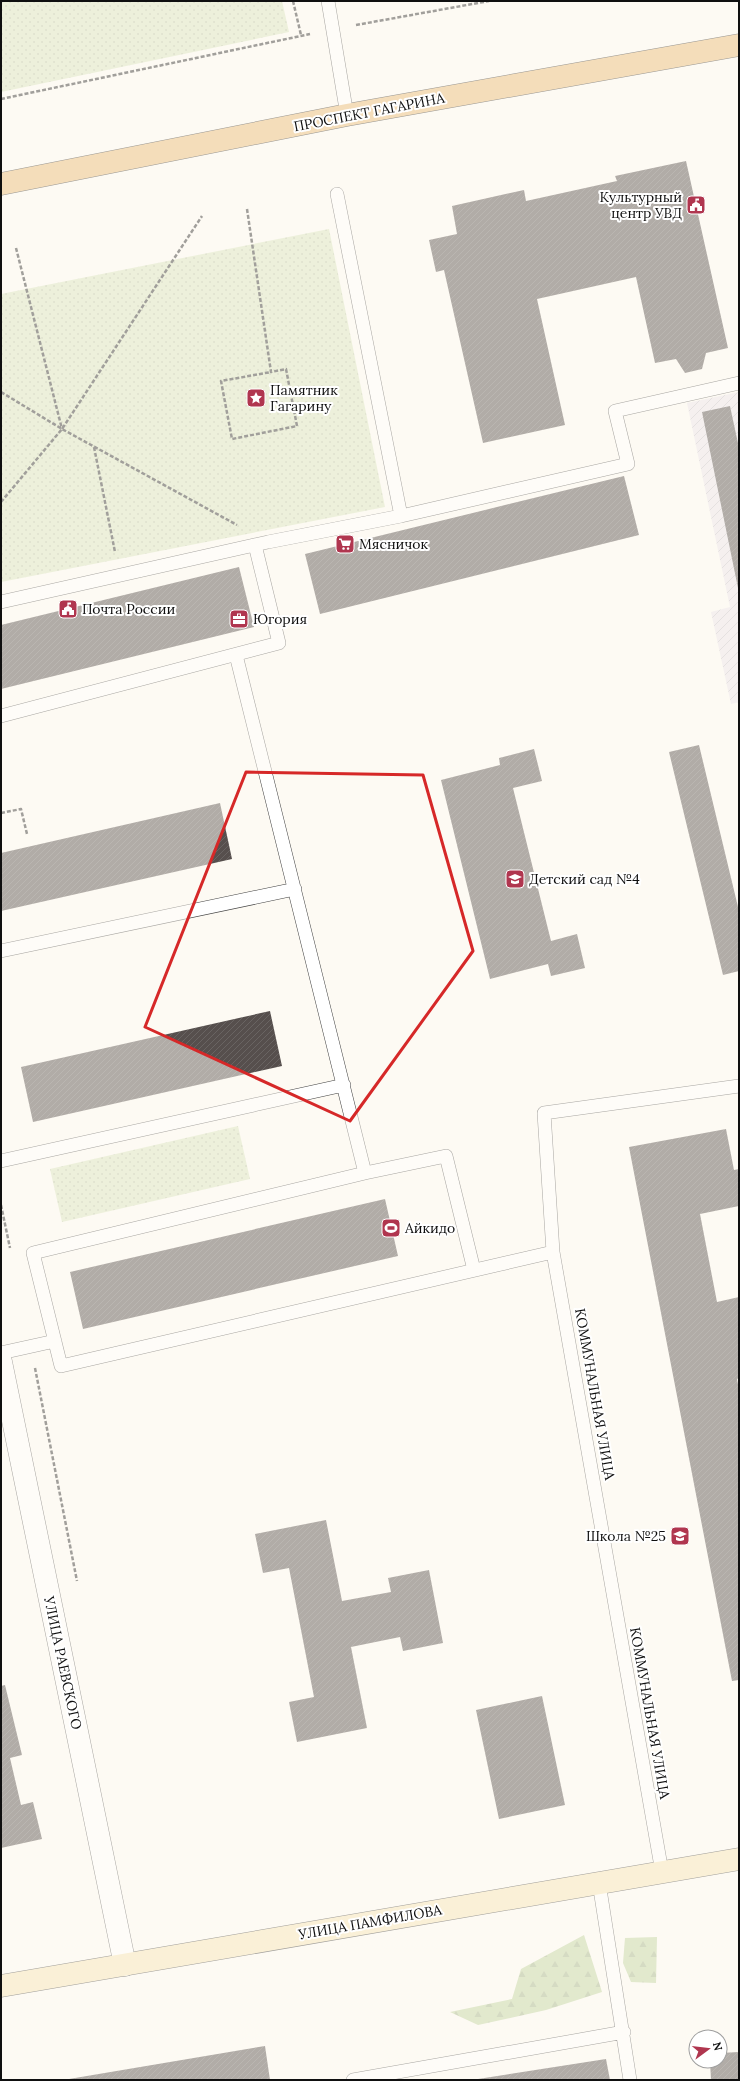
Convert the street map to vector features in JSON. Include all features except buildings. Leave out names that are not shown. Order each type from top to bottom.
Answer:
[{"type":"main road","name":"ПРОСПЕКТ ГАГАРИНА","points":[[1,184],[346,115],[739,45]]},
{"type":"street","name":"УЛИЦА РАЕВСКОГО","points":[[1,1362],[125,1965]]},
{"type":"street","name":"УЛИЦА ПАМФИЛОВА","points":[[1,1986],[739,1859]]},
{"type":"lane","points":[[328,1],[346,115]]},
{"type":"lane","points":[[337,194],[401,516]]},
{"type":"lane","points":[[1,602],[120,574],[268,542],[401,516],[628,464],[615,411],[739,383]]},
{"type":"lane","points":[[1,716],[280,643],[255,545]]},
{"type":"lane","points":[[236,655],[365,1173]]},
{"type":"lane","points":[[1,951],[295,889]]},
{"type":"lane","points":[[1,1161],[344,1085]]},
{"type":"lane","name":"КОММУНАЛЬНАЯ УЛИЦА","points":[[662,1872],[554,1252],[544,1113],[739,1086]]},
{"type":"lane","points":[[474,1270],[446,1156],[365,1173],[33,1253],[61,1366],[554,1252]]},
{"type":"lane","points":[[1,1353],[55,1341]]},
{"type":"lane","points":[[599,1883],[624,2032],[630,2080]]},
{"type":"lane","points":[[353,2080],[624,2032]]},
{"type":"path","points":[[293,1],[301,35]]},
{"type":"path","points":[[1,99],[301,35],[489,1]]},
{"type":"path","points":[[247,209],[270,372]]},
{"type":"path","points":[[1,502],[62,429],[202,216]]},
{"type":"path","points":[[16,248],[62,429]]},
{"type":"path","points":[[286,369],[297,426],[232,439],[221,381],[270,372],[286,369]]},
{"type":"path","points":[[1,392],[62,429],[268,542]]},
{"type":"path","points":[[94,446],[120,574]]},
{"type":"path","points":[[1,813],[21,809],[27,834]]},
{"type":"highlighted area","points":[[246,772],[423,775],[473,951],[350,1121],[145,1027]]},
{"type":"shaded area","points":[[739,392],[739,702],[731,704],[711,612],[730,607],[687,403]]},
{"type":"green space","points":[[1,1],[282,1],[289,32],[1,92]]},
{"type":"green space","points":[[329,229],[385,507],[1,582],[1,294]]},
{"type":"green space","points":[[238,1126],[250,1179],[62,1222],[50,1169]]},
{"type":"green space","points":[[584,1935],[602,1992],[546,2010],[478,2025],[450,2012],[512,1999],[521,1969]]},
{"type":"green space","points":[[657,1937],[656,1983],[631,1982],[623,1963],[625,1938]]},
{"type":"place","name":"Культурный центр УВД","points":[[696,205]]},
{"type":"place","name":"Памятник Гагарину","points":[[256,398]]},
{"type":"place","name":"Мясничок","points":[[345,544]]},
{"type":"place","name":"Почта России","points":[[68,609]]},
{"type":"place","name":"Югория","points":[[239,619]]},
{"type":"place","name":"Детский сад №4","points":[[515,879]]},
{"type":"place","name":"Айкидо","points":[[391,1228]]},
{"type":"place","name":"Школа №25","points":[[680,1536]]}]
